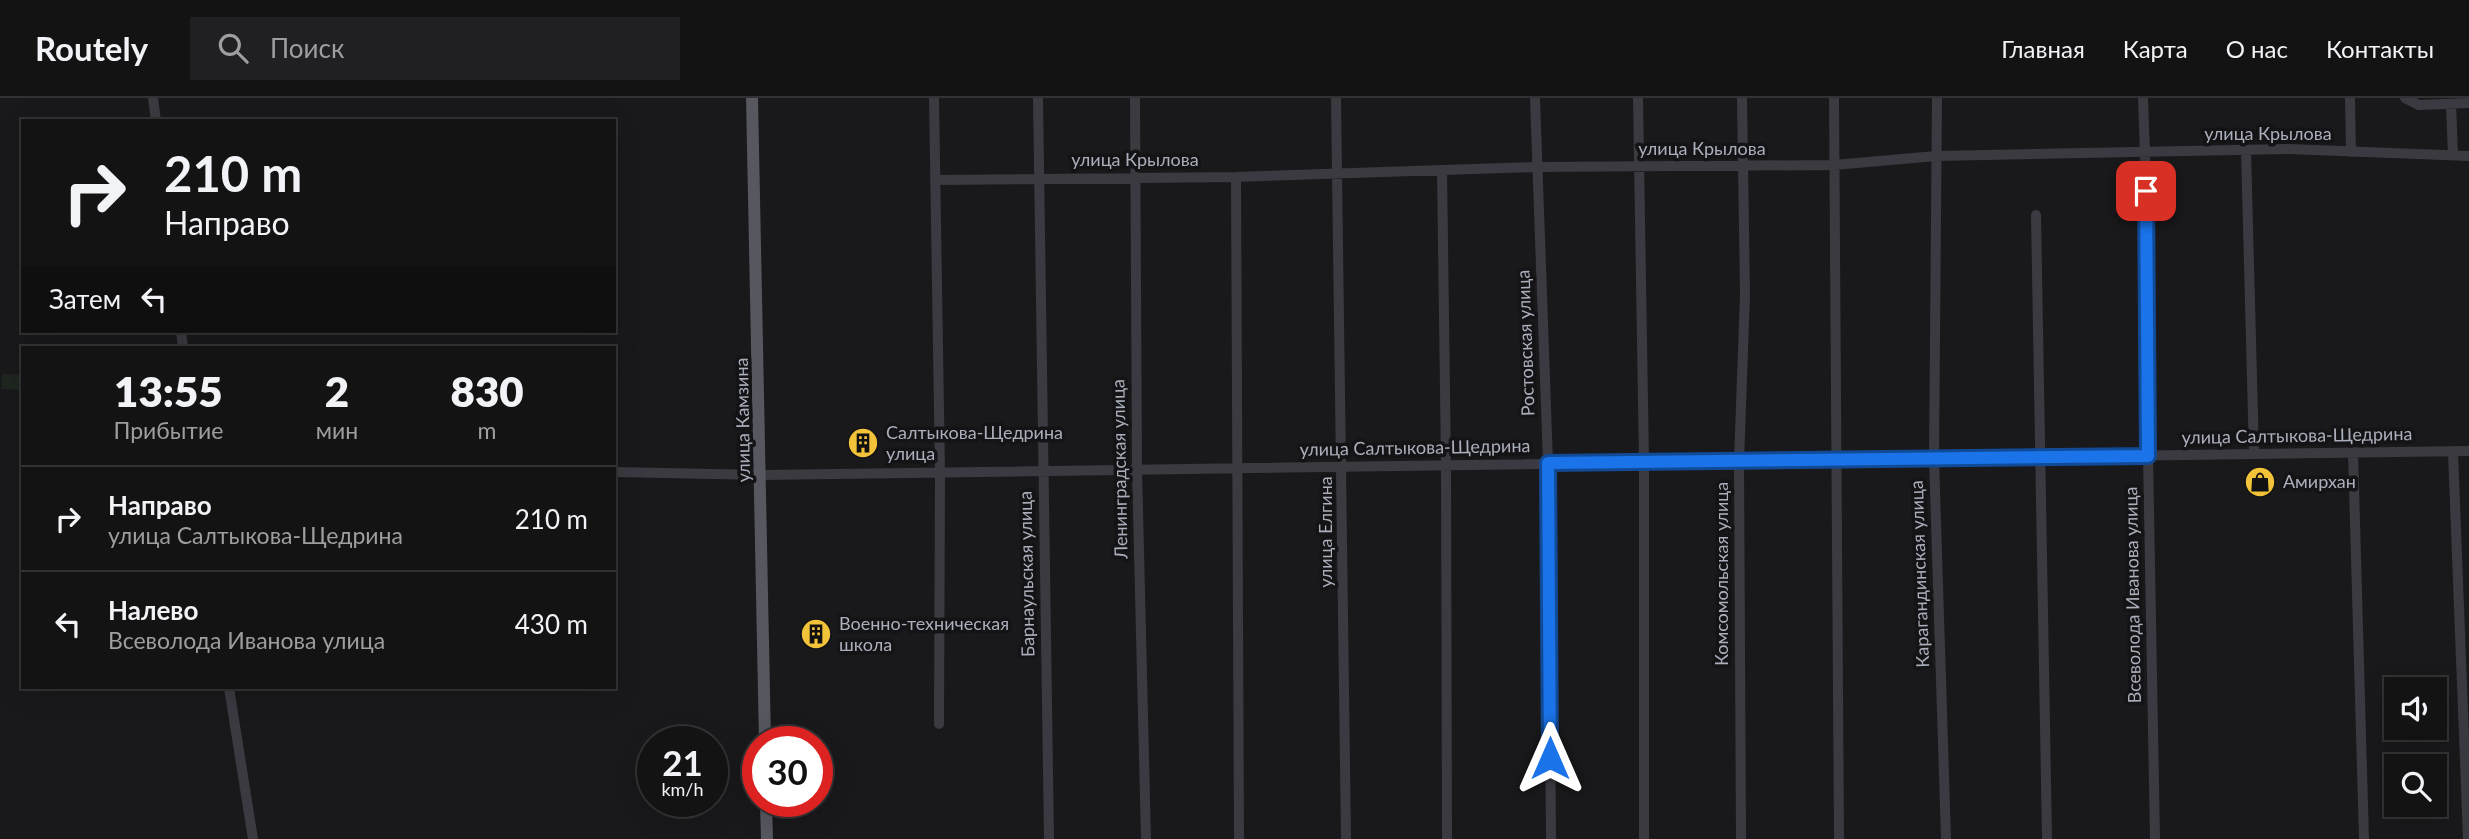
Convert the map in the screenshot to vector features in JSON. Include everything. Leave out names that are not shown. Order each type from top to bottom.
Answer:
[{"type":"main road","name":"улица Камзина","points":[[752,98],[762,475],[765,726]]},
{"type":"main road","points":[[766,817],[767,839]]},
{"type":"street","points":[[153,98],[156,119]]},
{"type":"street","points":[[934,98],[940,472],[939,724]]},
{"type":"street","name":"Барнаульская улица","points":[[1038,98],[1049,839]]},
{"type":"street","name":"Ленинградская улица","points":[[1135,98],[1137,469],[1146,839]]},
{"type":"street","name":"улица Елгина","points":[[1336,98],[1346,839]]},
{"type":"street","name":"Ростовская улица","points":[[1535,98],[1548,463],[1551,839]]},
{"type":"street","points":[[1638,98],[1644,462],[1644,839]]},
{"type":"street","name":"Комсомольская улица","points":[[1741,839],[1739,461],[1745,295],[1742,98]]},
{"type":"street","points":[[1834,98],[1839,839]]},
{"type":"street","name":"Карагандинская улица","points":[[1937,98],[1934,458],[1946,839]]},
{"type":"street","name":"Всеволода Иванова улица","points":[[2143,98],[2147,210],[2148,456],[2155,839]]},
{"type":"street","points":[[2350,98],[2351,152]]},
{"type":"street","points":[[2405,98],[2419,105],[2469,103]]},
{"type":"street","points":[[2451,104],[2453,155]]},
{"type":"street","points":[[2246,150],[2254,454]]},
{"type":"street","name":"улица Крылова","points":[[934,180],[1236,177],[1537,167],[1835,165],[1936,156],[2246,150],[2469,156]]},
{"type":"street","points":[[1442,170],[1447,839]]},
{"type":"street","points":[[1236,177],[1239,839]]},
{"type":"street","points":[[2036,215],[2048,839]]},
{"type":"street","name":"улица Салтыкова-Щедрина","points":[[616,472],[762,475],[2469,451]]},
{"type":"street","points":[[2353,452],[2364,839]]},
{"type":"street","points":[[2453,452],[2468,839]]},
{"type":"street","points":[[229,689],[253,839]]},
{"type":"shaded area","points":[[2,374],[21,375],[21,390],[1,389]]},
{"type":"place","name":"Салтыкова-Щедрина улица","points":[[863,443]]},
{"type":"place","name":"Амирхан","points":[[2260,482]]},
{"type":"place","name":"Военно-техническая школа","points":[[816,634]]},
{"type":"route","points":[[1550,758],[1548,463],[2148,456],[2146,191]]}]
